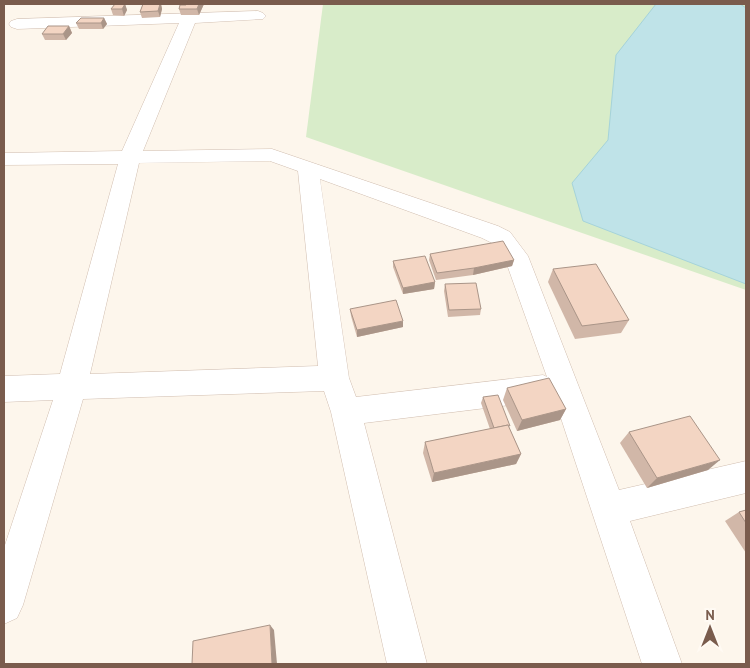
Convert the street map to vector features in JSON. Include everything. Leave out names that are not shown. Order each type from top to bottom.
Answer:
[{"type":"street","points":[[28,10],[13,29],[189,18],[258,16]]},
{"type":"street","points":[[4,605],[72,386],[130,157],[189,18]]},
{"type":"street","points":[[4,159],[272,155],[490,232],[502,238],[516,256],[565,385],[610,509],[662,664]]},
{"type":"street","points":[[308,168],[334,378],[346,412],[407,664]]},
{"type":"street","points":[[4,388],[334,378]]},
{"type":"street","points":[[346,412],[565,385]]},
{"type":"street","points":[[610,509],[746,477]]},
{"type":"green space","points":[[323,4],[746,4],[746,290],[306,137]]},
{"type":"water","points":[[656,4],[740,4],[746,8],[746,284],[583,221],[572,183],[608,140],[616,55]]},
{"type":"building","points":[[115,4],[125,4],[122,9],[111,9]]},
{"type":"building","points":[[143,4],[160,4],[158,11],[140,12]]},
{"type":"building","points":[[199,4],[197,9],[179,9],[180,5]]},
{"type":"building","points":[[81,18],[104,18],[101,23],[76,23]]},
{"type":"building","points":[[48,26],[69,26],[63,34],[42,34]]},
{"type":"building","points":[[503,241],[514,260],[437,273],[430,254]]},
{"type":"building","points":[[425,256],[435,282],[403,288],[393,261]]},
{"type":"building","points":[[596,264],[629,320],[582,326],[553,269]]},
{"type":"building","points":[[476,283],[481,309],[449,310],[445,284]]},
{"type":"building","points":[[396,300],[403,321],[357,330],[350,309]]},
{"type":"building","points":[[549,378],[566,409],[522,420],[507,388]]},
{"type":"building","points":[[498,395],[510,426],[494,428],[483,397]]},
{"type":"building","points":[[690,416],[720,460],[657,478],[629,432]]},
{"type":"building","points":[[508,425],[521,454],[434,473],[425,442]]},
{"type":"building","points":[[746,510],[746,523],[739,512]]},
{"type":"building","points":[[270,625],[272,664],[192,664],[193,641]]}]
